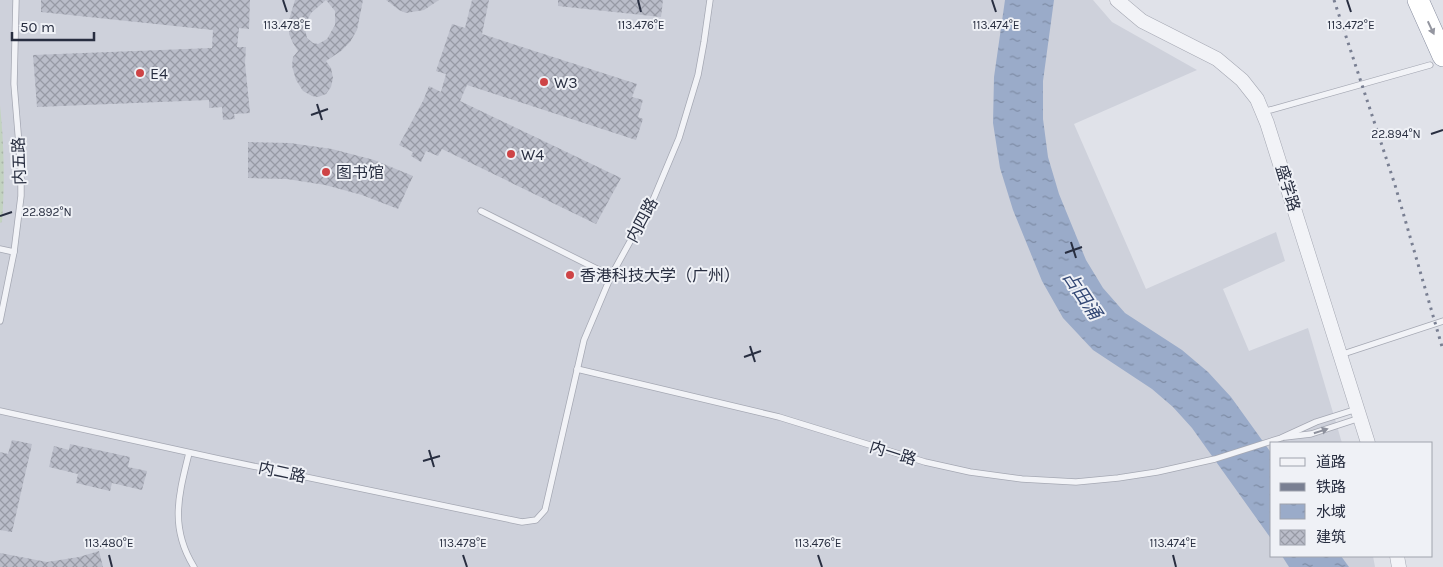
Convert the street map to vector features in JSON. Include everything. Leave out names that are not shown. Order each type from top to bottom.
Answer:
[{"type":"highway","points":[[1418,0],[1436,61]]},
{"type":"street","name":"盛学路","points":[[1117,0],[1142,21],[1217,59],[1242,80],[1257,99],[1368,442]]},
{"type":"lane","name":"内五路","points":[[0,320],[14,252],[19,215],[21,168],[14,84],[16,0]]},
{"type":"lane","name":"内四路","points":[[548,495],[584,340],[612,276],[653,200],[679,138],[698,75],[710,0]]},
{"type":"lane","points":[[1262,112],[1436,61]]},
{"type":"lane","points":[[481,212],[612,276]]},
{"type":"lane","points":[[0,249],[14,252]]},
{"type":"lane","points":[[1340,355],[1443,321]]},
{"type":"lane","name":"内一路","points":[[577,369],[780,417],[925,462],[970,472],[1022,480],[1076,482],[1157,472],[1215,459],[1281,438]]},
{"type":"lane","name":"内二路","points":[[0,411],[522,522],[536,520],[541,515],[545,510],[548,495]]},
{"type":"lane","points":[[1281,438],[1311,434],[1359,413]]},
{"type":"lane","points":[[1281,438],[1316,422],[1359,413]]},
{"type":"lane","points":[[189,452],[178,499],[178,512],[182,538],[194,567]]},
{"type":"shaded area","name":"香港科技大学（广州）","points":[[0,0],[1093,0],[1112,22],[1197,70],[1074,124],[1146,289],[1276,232],[1285,261],[1223,289],[1249,351],[1308,328],[1342,442],[1270,442],[1270,557],[1373,557],[1375,567],[0,567]]},
{"type":"green space","points":[[0,105],[4,178],[2,222],[0,223]]},
{"type":"water","name":"占田涌","points":[[1005,0],[1054,0],[1043,81],[1043,119],[1048,157],[1059,194],[1086,260],[1103,288],[1125,313],[1182,350],[1208,372],[1231,397],[1270,451],[1270,537],[1192,428],[1173,407],[1152,389],[1093,350],[1063,318],[1042,281],[1013,210],[1000,168],[993,123],[994,77]]},
{"type":"water","points":[[1283,557],[1342,557],[1349,567],[1289,567]]},
{"type":"building","name":"E4","points":[[41,0],[250,0],[249,29],[239,28],[237,47],[246,47],[245,63],[250,113],[234,114],[235,119],[223,120],[222,107],[209,108],[209,100],[37,107],[33,55],[212,48],[213,30],[41,12]]},
{"type":"building","points":[[295,0],[326,0],[363,0],[357,30],[350,42],[326,61],[331,68],[333,78],[331,87],[326,94],[318,97],[303,91],[296,80],[292,66],[293,57],[298,51],[289,34],[289,20]],"holes":[[[326,0],[335,11],[335,25],[327,39],[318,44],[313,43],[307,38],[305,29],[307,21],[311,13]]]},
{"type":"building","points":[[386,0],[439,0],[424,10],[406,13]]},
{"type":"building","points":[[472,0],[489,0],[482,34],[637,84],[632,97],[643,100],[638,117],[643,119],[636,140],[467,85],[460,101],[621,178],[596,224],[442,149],[438,156],[426,151],[421,162],[411,156],[413,152],[399,145],[429,86],[441,92],[446,74],[436,71],[452,24],[465,28]]},
{"type":"building","points":[[558,0],[663,0],[661,17],[558,6]]},
{"type":"building","name":"图书馆","points":[[248,142],[290,143],[332,149],[374,160],[413,176],[398,209],[362,195],[325,185],[287,179],[248,178]]},
{"type":"building","points":[[12,440],[32,444],[12,532],[0,530],[0,452],[8,454]]},
{"type":"building","points":[[70,444],[130,457],[128,467],[147,471],[142,490],[112,483],[110,491],[76,483],[78,474],[49,467],[54,446],[69,450]]},
{"type":"building","points":[[99,551],[103,567],[0,567],[0,553],[47,562],[79,557]]},
{"type":"railway","points":[[1334,0],[1395,185],[1443,350]]},
{"type":"place","name":"E4","points":[[140,73]]},
{"type":"place","name":"W3","points":[[544,82]]},
{"type":"place","name":"W4","points":[[511,154]]},
{"type":"place","name":"图书馆","points":[[326,172]]},
{"type":"place","name":"香港科技大学（广州）","points":[[570,275]]}]
